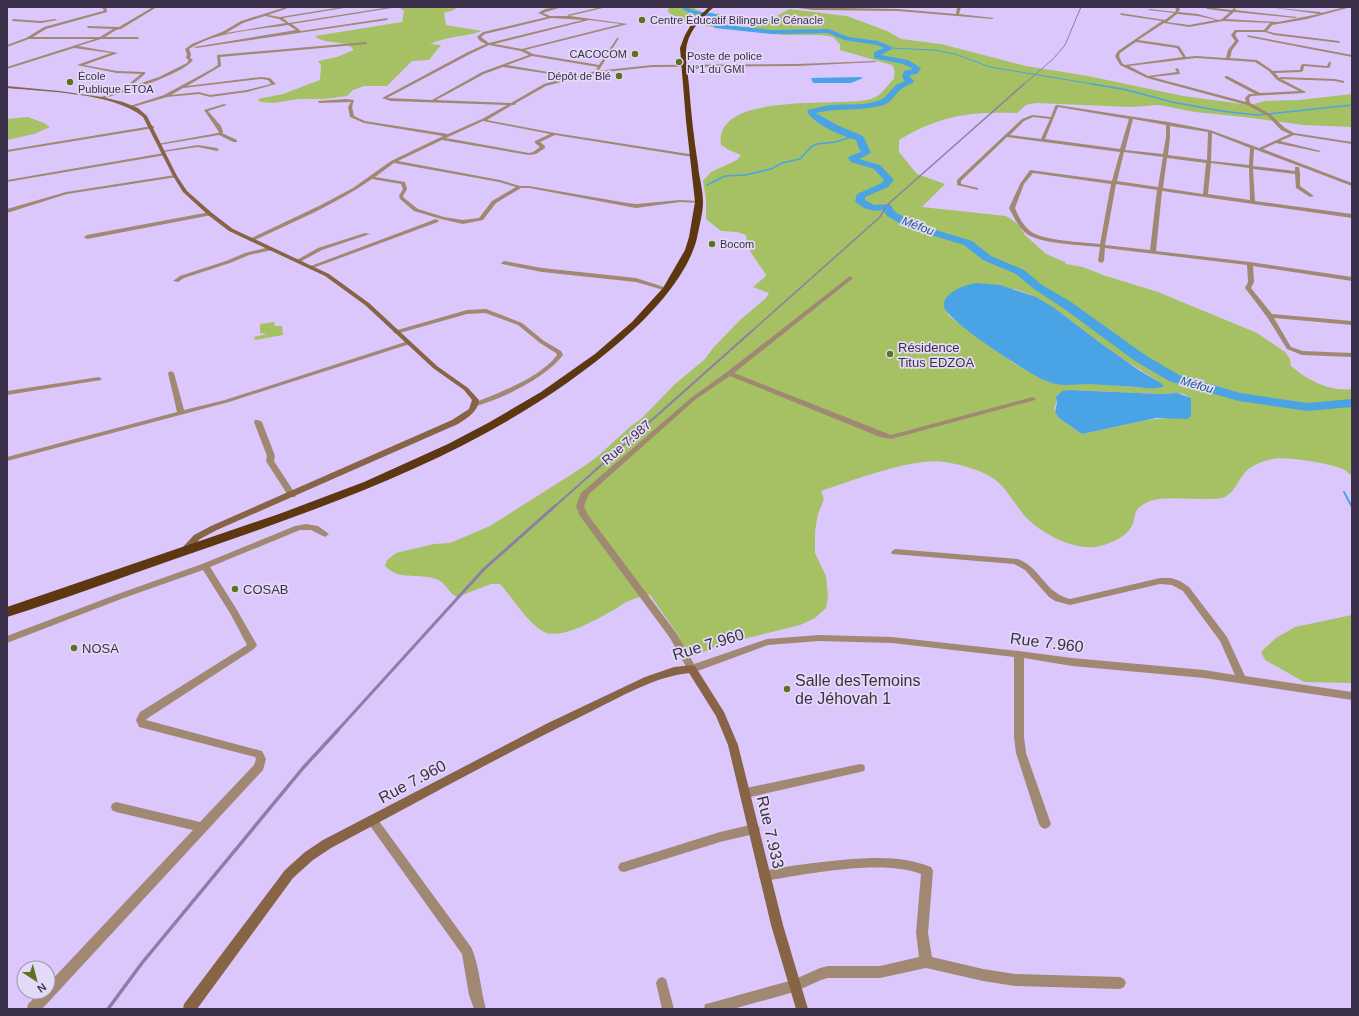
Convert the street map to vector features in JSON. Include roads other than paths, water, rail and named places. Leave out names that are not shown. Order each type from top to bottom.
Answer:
[{"type":"highway","points":[[7,612],[283,517],[368,485],[472,435],[545,394],[598,356],[635,324],[667,289],[691,244],[697,219],[698,202],[683,48],[692,26],[712,7]]},
{"type":"street","points":[[7,46],[30,38],[45,28],[104,12],[106,11],[104,7]]},
{"type":"street","points":[[7,68],[101,38],[155,7]]},
{"type":"street","points":[[220,35],[237,24],[289,7]]},
{"type":"street","points":[[266,15],[280,18],[348,7]]},
{"type":"street","points":[[549,17],[540,13],[560,7]]},
{"type":"street","points":[[600,66],[532,55],[522,50],[489,44],[481,40],[479,36],[484,33],[549,17],[565,16],[605,7]]},
{"type":"street","points":[[793,7],[813,9],[898,10],[992,18]]},
{"type":"street","points":[[926,12],[927,7]]},
{"type":"street","points":[[957,15],[960,7]]},
{"type":"street","points":[[1177,7],[1177,12]]},
{"type":"street","points":[[1223,20],[1236,7]]},
{"type":"street","points":[[1270,7],[1322,13]]},
{"type":"street","points":[[1228,59],[1230,50],[1242,39],[1249,34],[1264,30],[1271,24],[1307,18],[1349,7]]},
{"type":"street","points":[[187,49],[193,44],[220,35],[390,8]]},
{"type":"street","points":[[1207,8],[1307,18]]},
{"type":"street","points":[[1150,10],[1198,14],[1218,20]]},
{"type":"street","points":[[1177,12],[1119,52],[1117,56],[1121,64],[1148,77],[1248,104],[1270,115],[1283,129],[1293,134],[1352,143]]},
{"type":"street","points":[[1121,14],[1193,26],[1218,20],[1279,22]]},
{"type":"street","points":[[522,50],[626,24],[565,16]]},
{"type":"street","points":[[280,18],[299,32]]},
{"type":"street","points":[[13,20],[41,22],[61,19],[75,20]]},
{"type":"street","points":[[187,49],[386,19]]},
{"type":"street","points":[[514,104],[434,100],[391,100],[384,98],[489,44],[590,19]]},
{"type":"street","points":[[1142,21],[1164,22]]},
{"type":"street","points":[[88,27],[120,28]]},
{"type":"street","points":[[1339,42],[1274,34],[1264,30],[1236,31],[1233,34],[1242,39],[1352,56]]},
{"type":"street","points":[[30,38],[138,38]]},
{"type":"street","points":[[596,72],[618,39]]},
{"type":"street","points":[[132,106],[165,96],[213,70],[220,65],[218,56],[366,41],[323,42]]},
{"type":"street","points":[[1135,41],[1178,47],[1185,58]]},
{"type":"street","points":[[285,50],[287,45]]},
{"type":"street","points":[[75,47],[116,53],[79,65],[117,72],[144,73],[131,84],[130,89]]},
{"type":"street","points":[[102,98],[171,73],[188,64],[191,60],[188,58],[189,54],[187,49]]},
{"type":"street","points":[[434,100],[483,73],[532,55]]},
{"type":"street","points":[[1125,66],[1185,58],[1256,61],[1273,72],[1276,76],[1304,92],[1250,95],[1247,98],[1248,104]]},
{"type":"street","points":[[251,240],[323,206],[372,178],[393,162],[441,138],[483,120],[514,104],[545,85],[574,76],[596,72],[684,65],[752,66],[875,62]]},
{"type":"street","points":[[1273,72],[1301,72],[1303,65],[1326,67],[1330,63]]},
{"type":"street","points":[[504,66],[574,76]]},
{"type":"street","points":[[1148,77],[1179,73],[1177,70]]},
{"type":"street","points":[[1276,76],[1344,82]]},
{"type":"street","points":[[1226,77],[1260,94]]},
{"type":"street","points":[[165,96],[199,93],[210,96],[247,91],[274,84],[271,80],[261,78],[182,87]]},
{"type":"street","points":[[7,87],[102,98],[132,106],[143,113],[152,128],[175,176],[185,192],[210,214],[231,230],[327,275],[367,304],[435,367],[471,394],[476,400],[476,404]]},
{"type":"street","points":[[319,102],[346,100],[353,101],[350,107],[352,117],[364,122],[448,135]]},
{"type":"street","points":[[219,134],[221,132],[218,125],[212,120],[206,110],[225,105]]},
{"type":"street","points":[[1043,140],[1057,106],[1059,106],[1210,131],[1352,185]]},
{"type":"street","points":[[976,189],[963,187],[959,185],[959,181],[1027,117],[1035,116],[1052,118]]},
{"type":"street","points":[[1101,261],[1102,246],[1114,182],[1131,117]]},
{"type":"street","points":[[483,120],[555,134],[693,156]]},
{"type":"street","points":[[1153,252],[1160,189],[1168,138],[1168,123]]},
{"type":"street","points":[[7,151],[152,128]]},
{"type":"street","points":[[1205,195],[1209,161],[1210,131]]},
{"type":"street","points":[[159,144],[219,134],[224,135],[235,142]]},
{"type":"street","points":[[441,138],[529,154],[543,147],[538,142],[555,134]]},
{"type":"street","points":[[1260,149],[1293,134]]},
{"type":"street","points":[[1008,136],[1298,173]]},
{"type":"street","points":[[1277,142],[1319,151]]},
{"type":"street","points":[[7,181],[198,146],[217,150]]},
{"type":"street","points":[[1252,147],[1251,167],[1253,202]]},
{"type":"street","points":[[393,162],[462,175],[500,180],[520,187],[529,187],[627,206],[680,201],[698,202]]},
{"type":"street","points":[[1296,164],[1298,173],[1298,187],[1312,196]]},
{"type":"street","points":[[1352,216],[1032,171],[1022,184],[1012,208],[1030,235],[1043,239],[1250,264],[1352,279]]},
{"type":"street","points":[[7,210],[66,193],[175,176]]},
{"type":"street","points":[[372,178],[403,183],[405,189],[401,196],[402,199],[416,210],[456,221],[481,219],[494,202],[520,187]]},
{"type":"street","points":[[87,237],[210,214]]},
{"type":"street","points":[[311,267],[436,221]]},
{"type":"street","points":[[298,261],[320,249],[367,234]]},
{"type":"street","points":[[176,281],[182,277],[242,256],[270,249]]},
{"type":"street","points":[[504,262],[542,270],[636,280],[667,289]]},
{"type":"street","points":[[1250,264],[1251,282],[1248,288],[1270,316],[1285,343],[1296,351],[1302,353],[1352,355]]},
{"type":"street","name":"Rue 7.987","points":[[692,669],[674,636],[584,516],[580,506],[585,493],[694,398],[729,373],[850,278]]},
{"type":"street","points":[[185,550],[197,537],[206,532],[455,422],[469,412],[476,404],[499,395],[538,376],[557,360],[560,355],[559,352],[542,342],[520,324],[486,311],[467,312],[396,332]]},
{"type":"street","points":[[1270,316],[1352,323]]},
{"type":"street","points":[[7,459],[235,399],[408,343]]},
{"type":"street","points":[[171,373],[180,413]]},
{"type":"street","points":[[729,373],[891,437],[1033,399]]},
{"type":"street","points":[[7,393],[99,378]]},
{"type":"street","points":[[258,422],[271,456],[270,461],[292,495]]},
{"type":"street","points":[[7,640],[118,597],[205,566],[298,528],[308,526],[314,527],[325,534]]},
{"type":"street","points":[[894,552],[1015,561],[1029,568],[1049,592],[1058,599],[1070,602],[1160,580],[1169,580],[1179,583],[1186,589],[1224,639],[1241,679]]},
{"type":"street","points":[[34,1009],[259,767],[261,759],[258,754],[143,724],[141,720],[144,715],[252,645],[234,612],[205,566]]},
{"type":"street","name":"Rue 7.960","points":[[189,1009],[289,874],[309,856],[327,844],[552,726],[648,680],[674,671],[692,669],[767,642],[788,639],[819,638],[892,640],[1019,654],[1072,662],[1204,674],[1352,696]]},
{"type":"street","points":[[1019,654],[1019,737],[1021,753],[1045,824]]},
{"type":"street","name":"Rue 7.933","points":[[692,669],[720,715],[732,745],[746,793],[765,876],[794,986],[802,1009]]},
{"type":"street","points":[[746,793],[860,768]]},
{"type":"street","points":[[116,807],[203,828]]},
{"type":"street","points":[[372,820],[467,951],[471,965],[476,999],[480,1009]]},
{"type":"street","points":[[624,867],[720,837],[754,829]]},
{"type":"street","points":[[765,876],[848,864],[904,863],[920,866],[927,871],[922,933],[926,962]]},
{"type":"street","points":[[710,1009],[794,986],[828,972],[880,972],[926,962],[984,975],[1015,980],[1120,982]]},
{"type":"street","points":[[662,983],[668,1009]]},
{"type":"water","points":[[811,78],[863,78],[851,83],[813,83]]},
{"type":"water","points":[[976,283],[1000,285],[1036,297],[1053,307],[1099,342],[1164,386],[1151,388],[1088,384],[1063,385],[1054,384],[1040,378],[973,335],[948,313],[944,306],[947,297],[961,287]]},
{"type":"water","points":[[1070,390],[1160,394],[1177,393],[1191,398],[1191,416],[1187,419],[1156,418],[1082,434],[1059,418],[1055,412],[1057,402],[1056,397],[1062,391]]},
{"type":"waterway","name":"Méfou","points":[[686,7],[685,8],[693,13],[712,14],[717,16],[720,19],[714,24],[715,26],[772,32],[829,31],[846,39],[878,43],[890,48],[877,54],[877,56],[905,62],[917,68],[914,72],[907,73],[906,77],[910,81],[899,87],[887,100],[881,103],[864,106],[820,109],[811,112],[826,123],[860,138],[866,153],[853,158],[854,160],[877,167],[889,180],[885,185],[860,196],[860,201],[870,207],[878,208],[886,206],[891,214],[912,226],[968,243],[987,258],[1020,272],[1038,287],[1067,305],[1140,358],[1174,378],[1239,397],[1307,407],[1352,403]]},
{"type":"waterway","points":[[890,48],[934,50],[955,54],[990,67],[1094,84]]},
{"type":"waterway","points":[[1094,84],[1099,85]]},
{"type":"waterway","points":[[1094,84],[1127,90],[1172,102],[1221,111],[1257,115],[1352,105]]},
{"type":"waterway","points":[[707,185],[725,176],[745,175],[771,169],[782,163],[800,159],[812,146],[817,144],[836,142],[854,136]]},
{"type":"waterway","points":[[1344,492],[1352,507]]},
{"type":"railway","points":[[1023,85],[1053,59],[1065,45],[1081,7]]},
{"type":"railway","points":[[752,331],[880,217],[886,206],[1024,84]]},
{"type":"railway","points":[[554,507],[753,330]]},
{"type":"railway","points":[[337,731],[484,569],[555,506]]},
{"type":"railway","points":[[108,1009],[142,963],[303,768],[338,730]]},
{"type":"place","name":"Centre Éducatif Bilingue le Cénacle","points":[[642,20]]},
{"type":"place","name":"CACOCOM","points":[[635,54]]},
{"type":"place","name":"Poste de police N°1 du GMI","points":[[679,62]]},
{"type":"place","name":"Dépôt de Blé","points":[[619,76]]},
{"type":"place","name":"École Publique ETOA","points":[[70,82]]},
{"type":"place","name":"Bocom","points":[[712,244]]},
{"type":"place","name":"Résidence Titus EDZOA","points":[[890,354]]},
{"type":"place","name":"COSAB","points":[[235,589]]},
{"type":"place","name":"NOSA","points":[[74,648]]},
{"type":"place","name":"Salle desTemoins de Jéhovah 1","points":[[787,689]]}]
